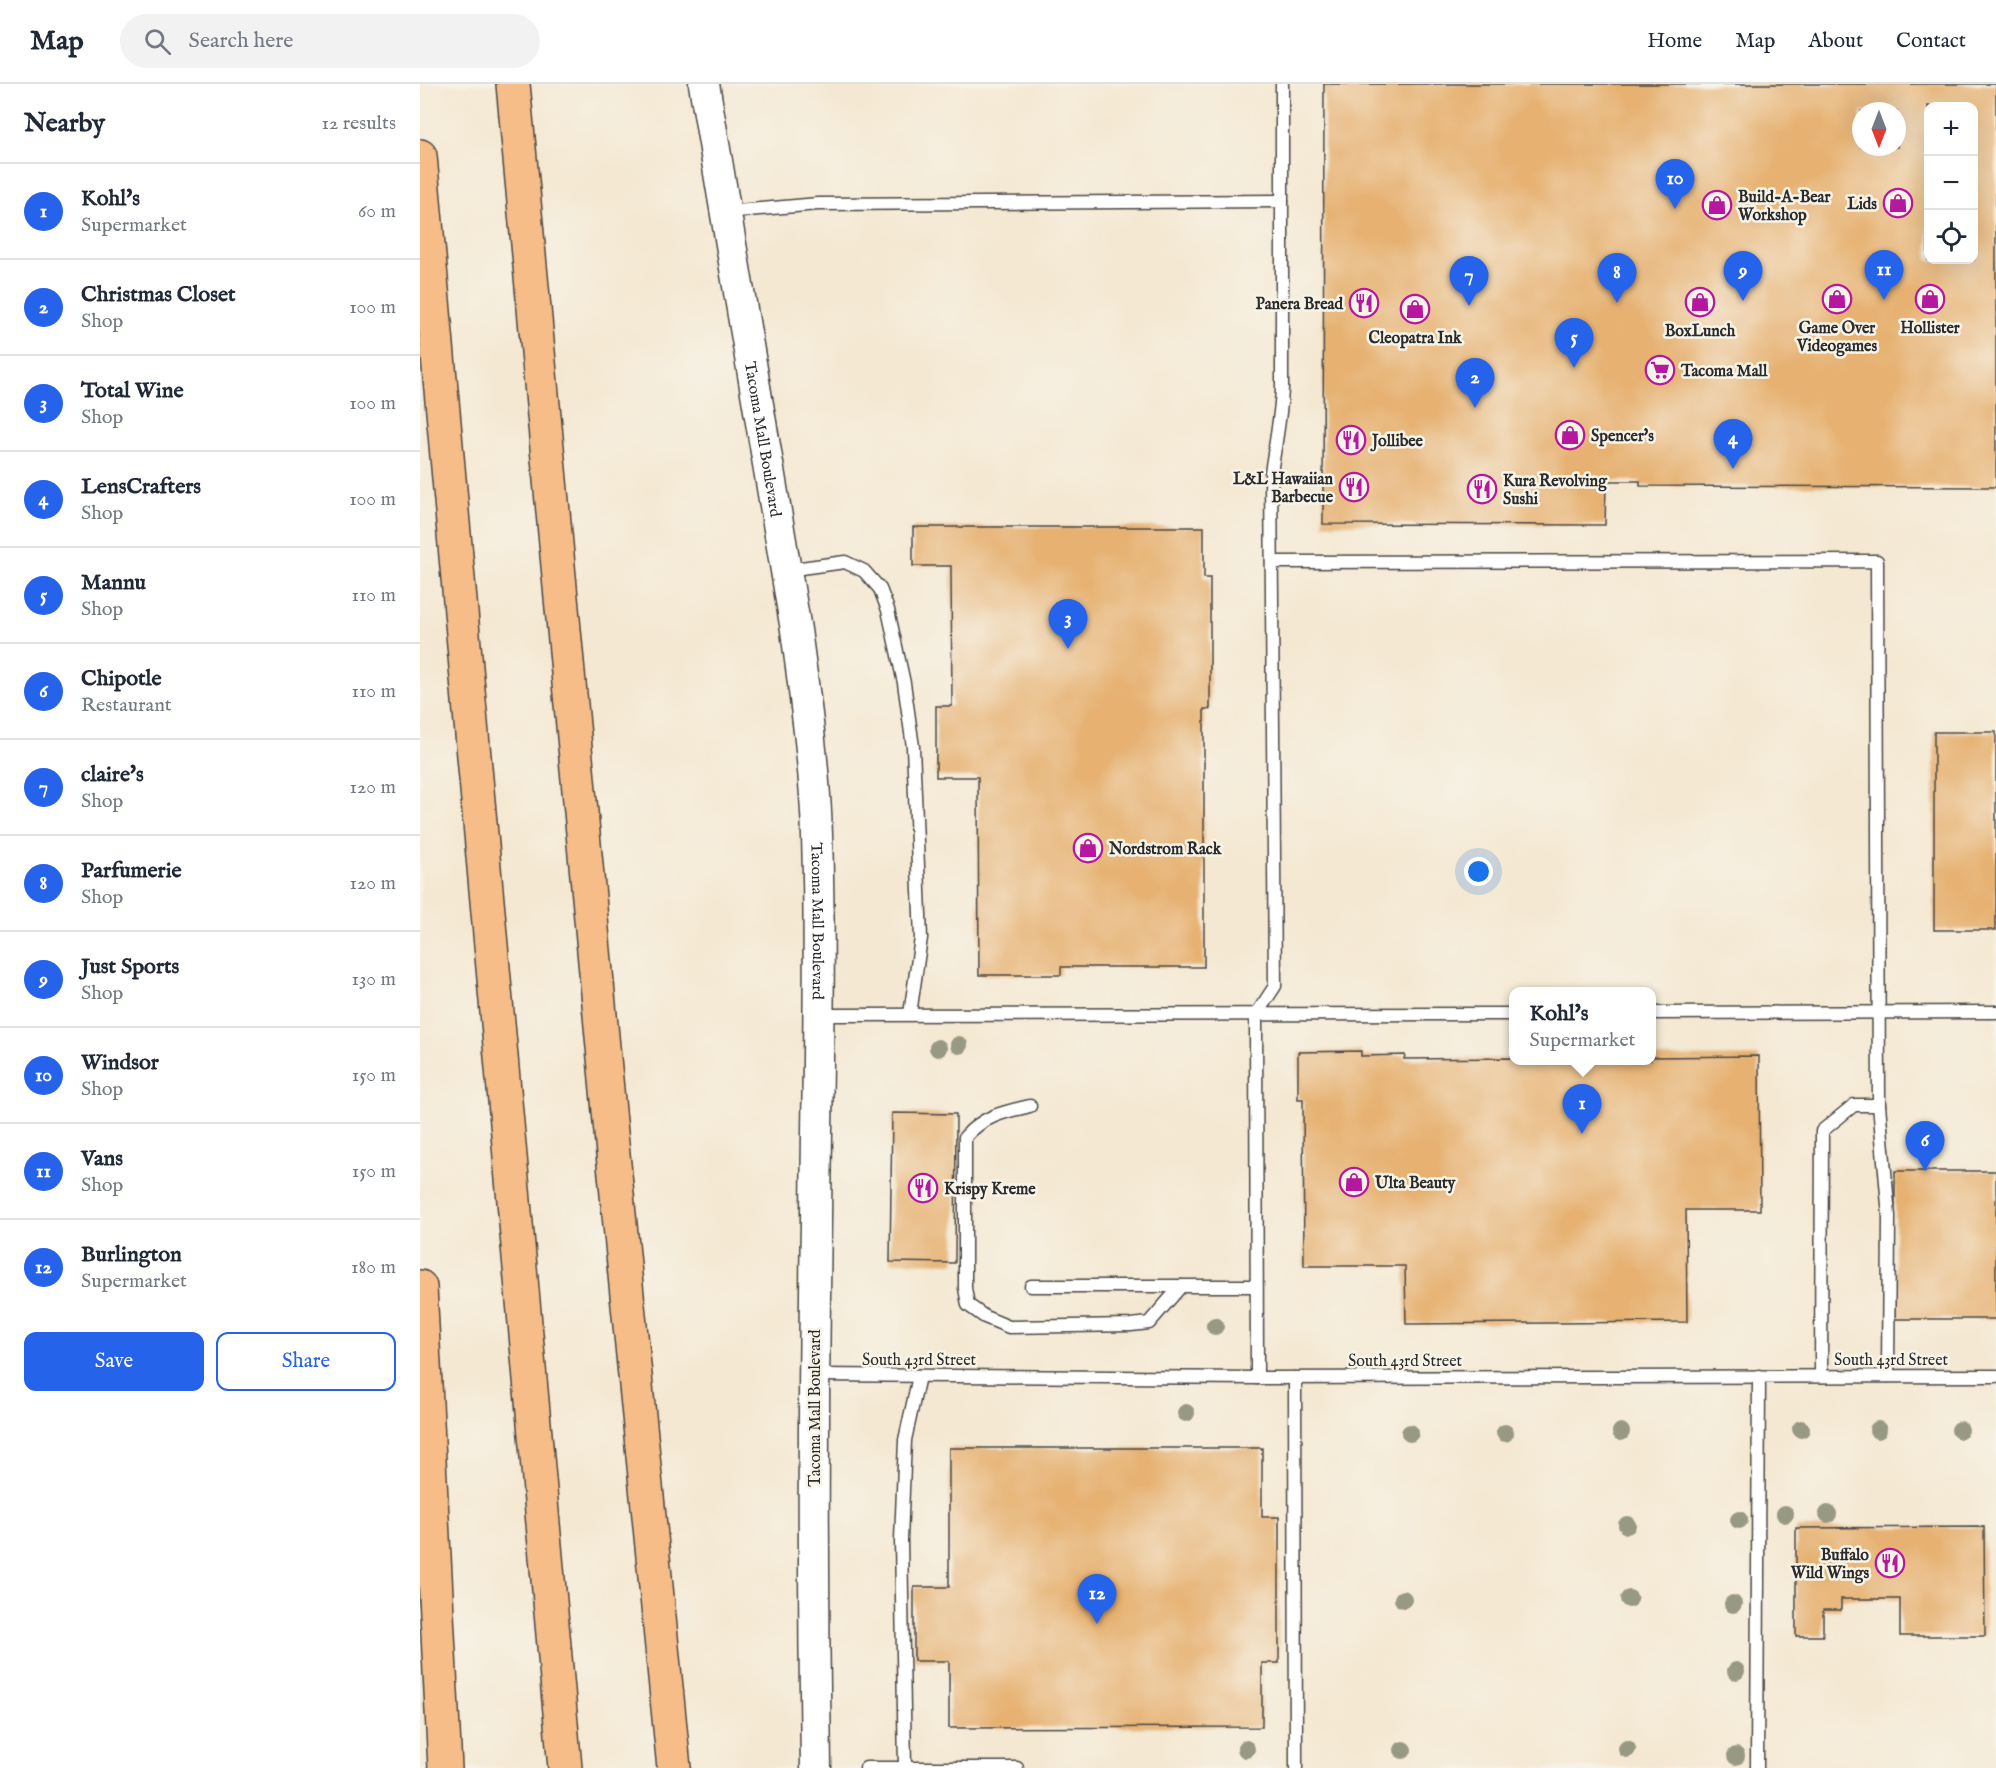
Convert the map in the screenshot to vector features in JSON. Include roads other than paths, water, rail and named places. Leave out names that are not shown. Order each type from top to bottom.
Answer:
[{"type":"highway","points":[[513,84],[613,1154],[674,1768]]},
{"type":"highway","points":[[420,156],[565,1768]]},
{"type":"highway","points":[[420,1287],[445,1768]]},
{"type":"street","name":"Tacoma Mall Boulevard","points":[[704,84],[786,570],[807,713],[816,822],[818,1015],[813,1622],[816,1768]]},
{"type":"lane","points":[[1257,1378],[1256,1015],[1275,986],[1271,473],[1282,388],[1282,84]]},
{"type":"lane","points":[[725,212],[818,204],[1282,201]]},
{"type":"lane","points":[[1272,562],[1877,561],[1880,1105],[1889,1216],[1888,1376]]},
{"type":"lane","points":[[786,570],[845,562],[864,571],[880,590],[888,610],[904,683],[913,747],[921,939],[910,1014]]},
{"type":"lane","points":[[1656,1013],[1996,1012]]},
{"type":"lane","points":[[818,1015],[1509,1014]]},
{"type":"lane","points":[[1821,1376],[1822,1131],[1854,1105],[1880,1105]]},
{"type":"lane","points":[[1030,1106],[993,1115],[974,1127],[965,1137],[965,1288],[968,1305],[985,1317],[1009,1327],[1131,1325],[1149,1323],[1181,1287]]},
{"type":"lane","points":[[1030,1287],[1256,1287]]},
{"type":"lane","name":"South 43rd Street","points":[[814,1375],[1257,1378],[1996,1376]]},
{"type":"lane","points":[[905,1767],[902,1518],[905,1440],[919,1376]]},
{"type":"lane","points":[[1757,1768],[1759,1377]]},
{"type":"lane","points":[[1295,1378],[1296,1768]]},
{"type":"lane","points":[[866,1768],[1017,1768]]},
{"type":"place","name":"Lids","points":[[1898,203]]},
{"type":"place","name":"Build-A-Bear Workshop","points":[[1717,205]]},
{"type":"place","name":"Windsor","points":[[1675,209]]},
{"type":"place","name":"Game Over Videogames","points":[[1837,299]]},
{"type":"place","name":"Hollister","points":[[1930,299]]},
{"type":"place","name":"Vans","points":[[1884,300]]},
{"type":"place","name":"Just Sports","points":[[1743,301]]},
{"type":"place","name":"BoxLunch","points":[[1700,302]]},
{"type":"place","name":"Panera Bread","points":[[1364,303]]},
{"type":"place","name":"Parfumerie","points":[[1617,303]]},
{"type":"place","name":"claire's","points":[[1469,306]]},
{"type":"place","name":"Cleopatra Ink","points":[[1415,309]]},
{"type":"place","name":"Mannu","points":[[1574,368]]},
{"type":"place","name":"Tacoma Mall","points":[[1660,370]]},
{"type":"place","name":"Christmas Closet","points":[[1475,408]]},
{"type":"place","name":"Spencer's","points":[[1570,435]]},
{"type":"place","name":"Jollibee","points":[[1351,440]]},
{"type":"place","name":"LensCrafters","points":[[1733,469]]},
{"type":"place","name":"L&L Hawaiian Barbecue","points":[[1354,487]]},
{"type":"place","name":"Kura Revolving Sushi","points":[[1482,489]]},
{"type":"place","name":"Total Wine","points":[[1068,649]]},
{"type":"place","name":"Nordstrom Rack","points":[[1088,848]]},
{"type":"place","name":"Kohl's","points":[[1582,1134]]},
{"type":"place","name":"Chipotle","points":[[1925,1171]]},
{"type":"place","name":"Ulta Beauty","points":[[1354,1182]]},
{"type":"place","name":"Krispy Kreme","points":[[923,1188]]},
{"type":"place","name":"Buffalo Wild Wings","points":[[1890,1563]]},
{"type":"place","name":"Burlington","points":[[1097,1624]]}]
